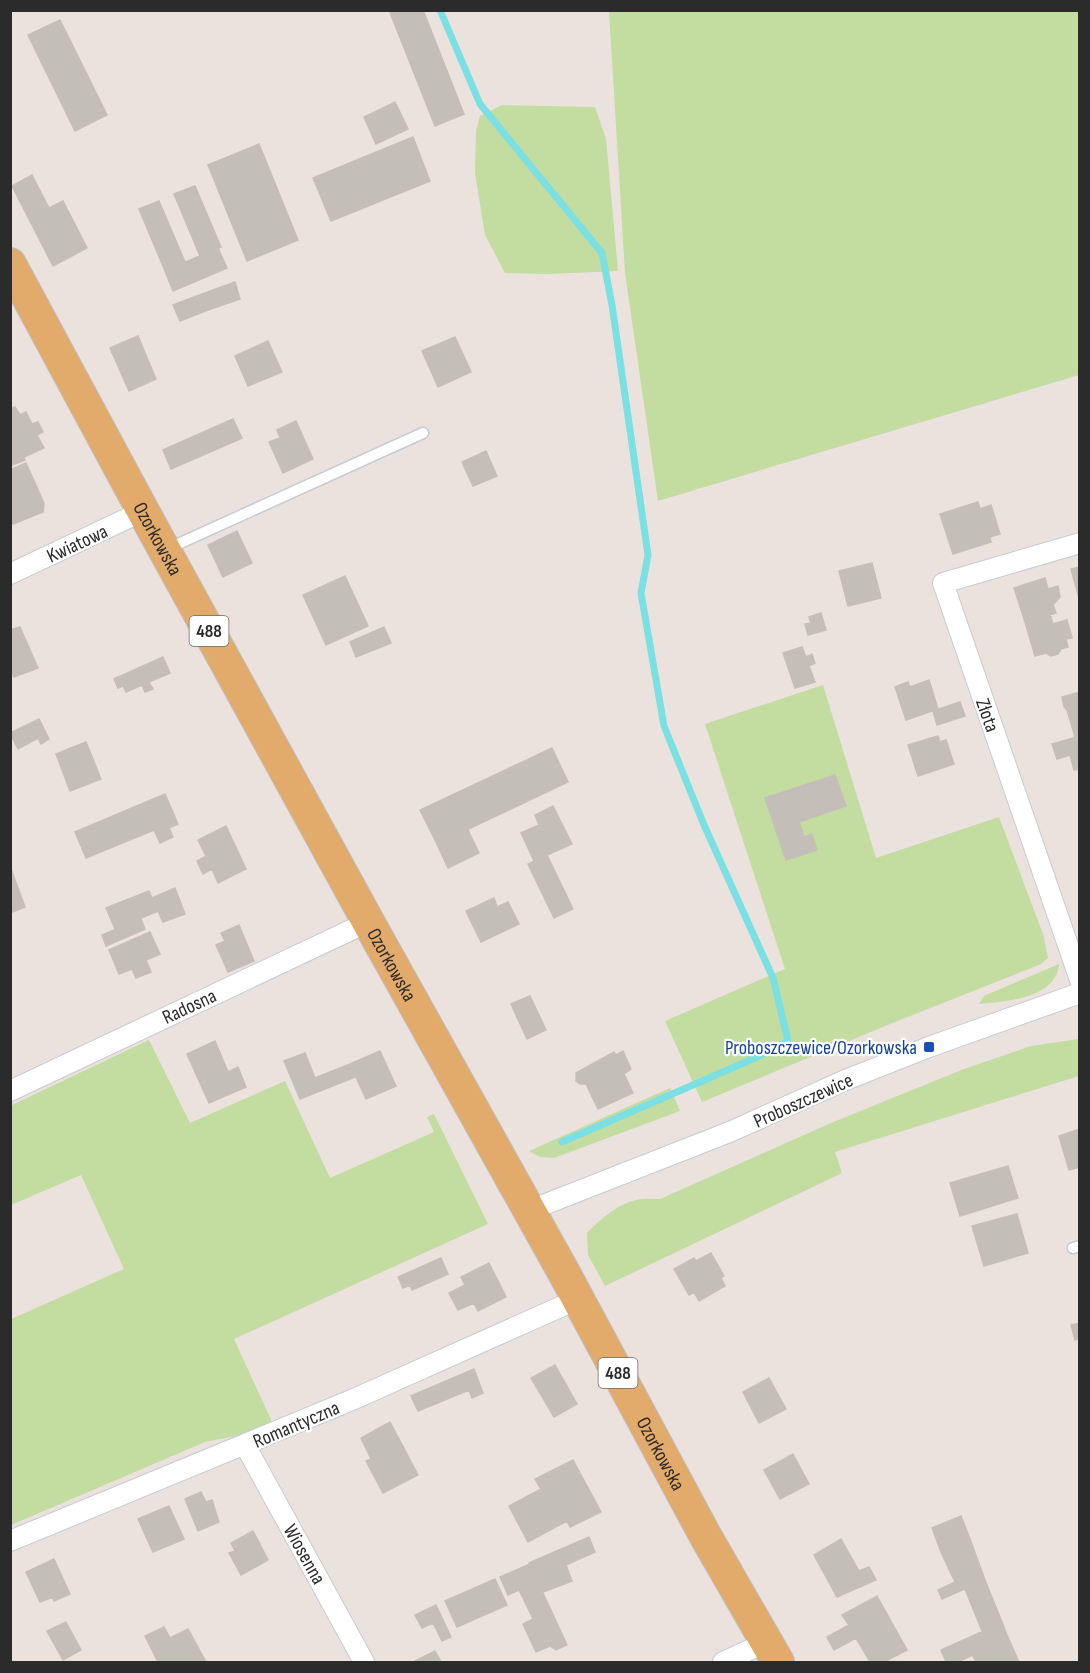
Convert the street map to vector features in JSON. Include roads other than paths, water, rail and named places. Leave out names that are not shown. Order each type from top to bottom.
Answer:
[{"type":"main road","name":"Ozorkowska","points":[[10,264],[368,922],[578,1299],[706,1537],[772,1652]]},
{"type":"street","name":"Kwiatowa","points":[[10,574],[143,511]]},
{"type":"street","name":"Złota","points":[[1080,543],[943,583],[1080,980]]},
{"type":"street","name":"Radosna","points":[[10,1091],[368,922]]},
{"type":"street","name":"Proboszczewice","points":[[528,1210],[732,1131],[843,1081],[919,1051],[1080,993]]},
{"type":"street","name":"Romantyczna","points":[[10,1541],[245,1445],[578,1299]]},
{"type":"street","name":"Wiosenna","points":[[245,1445],[364,1662]]},
{"type":"street","points":[[723,1662],[772,1652]]},
{"type":"lane","points":[[164,550],[423,433]]},
{"type":"waterway","points":[[440,10],[480,104],[602,253],[612,305],[648,555],[641,593],[664,726],[704,825],[773,978],[788,1041],[755,1058],[562,1142]]},
{"type":"place","name":"Proboszczewice/Ozorkowska","points":[[929,1047]]}]
